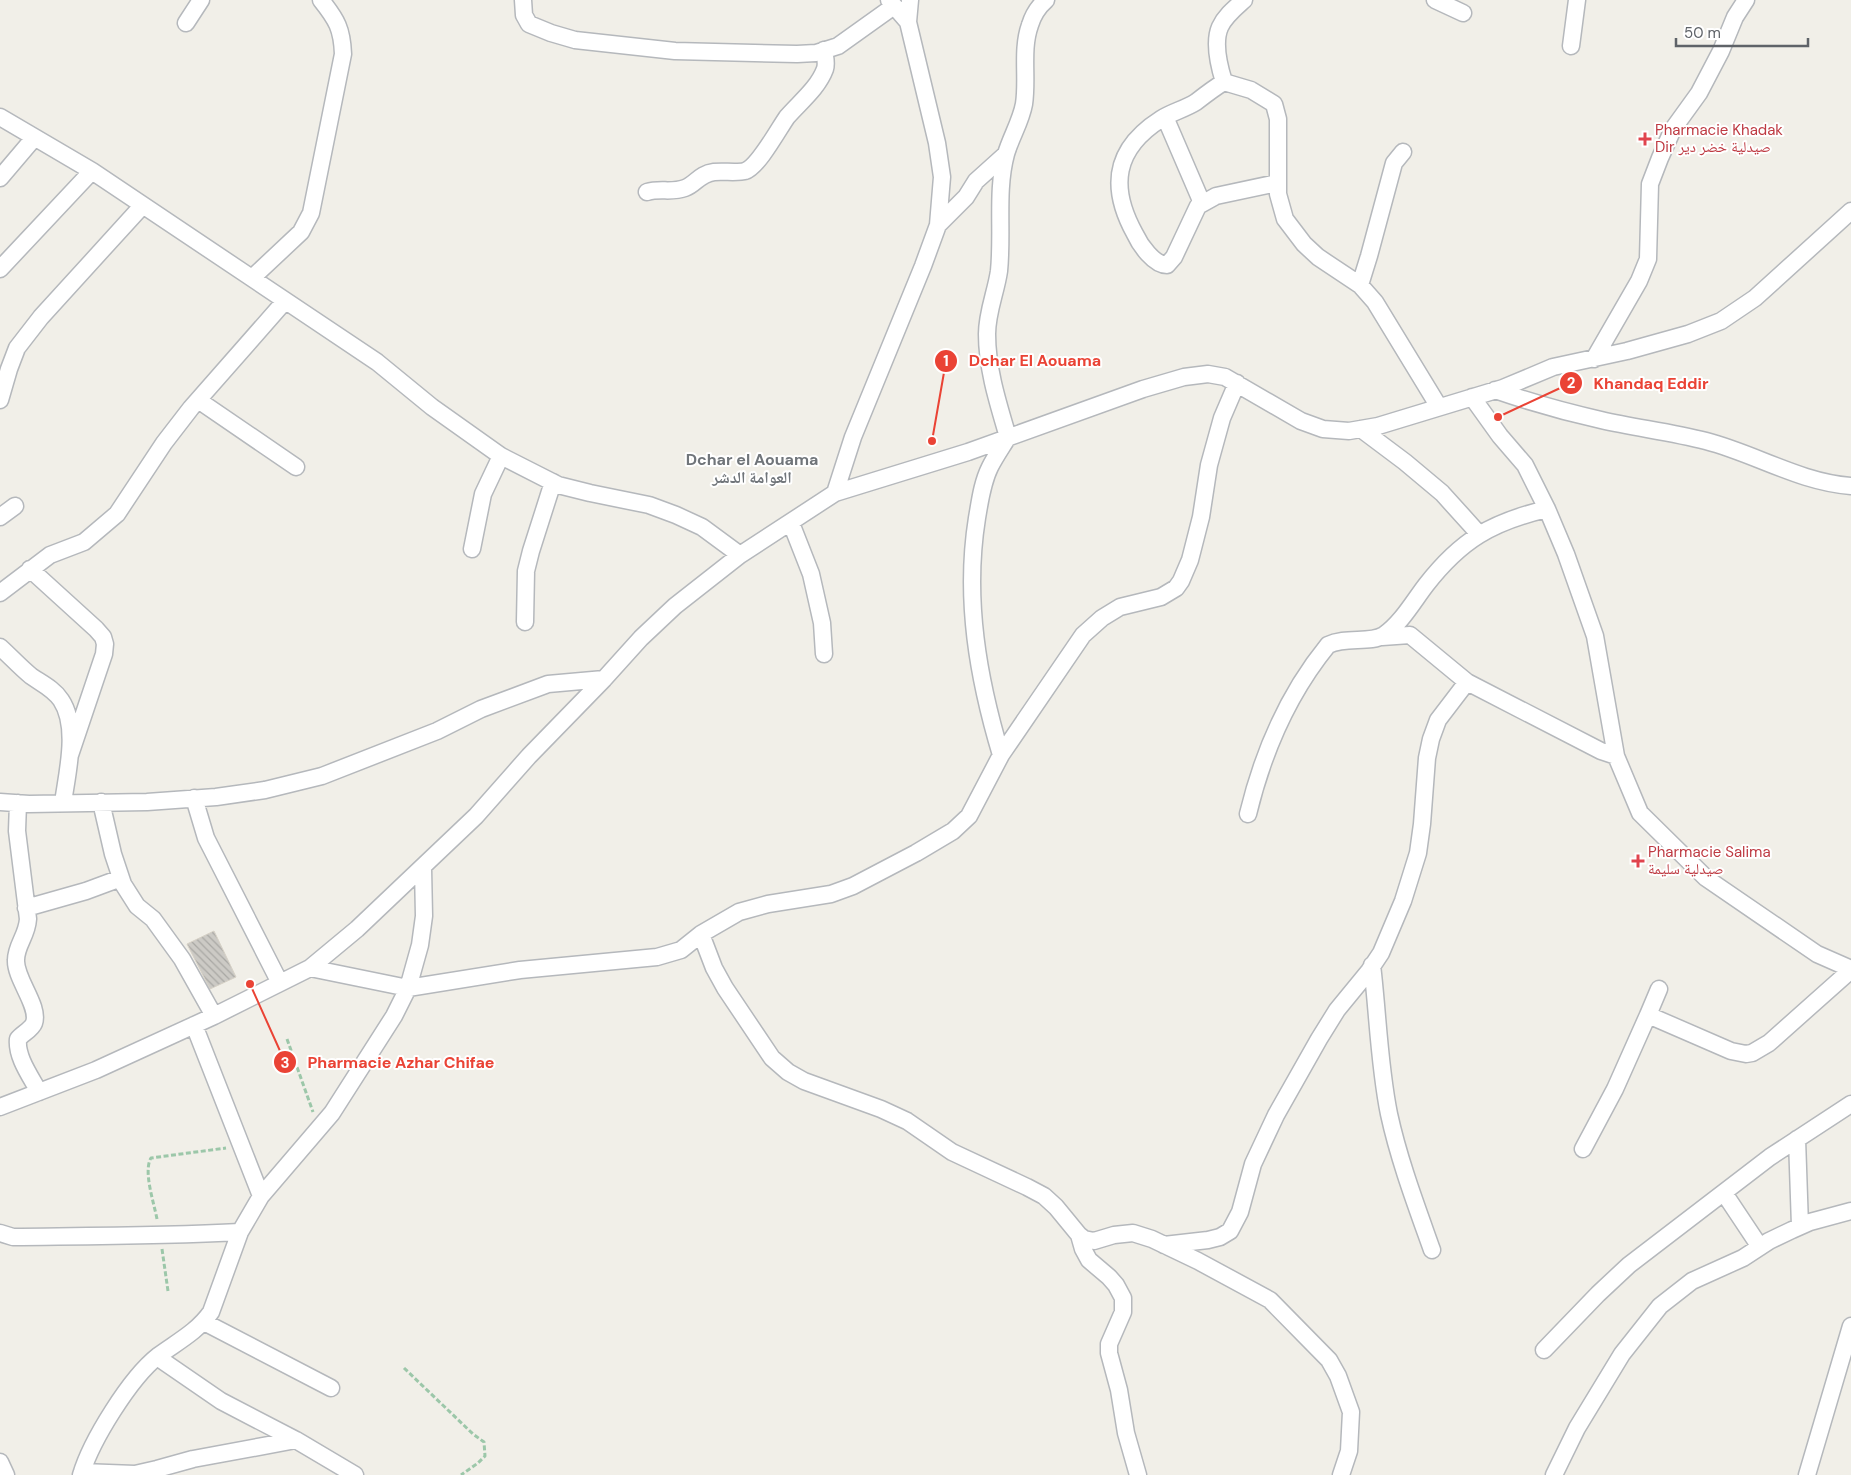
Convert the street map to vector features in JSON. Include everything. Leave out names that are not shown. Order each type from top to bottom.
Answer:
[{"type":"street","points":[[252,278],[301,232],[311,213],[343,54],[342,36],[334,17],[321,0]]},
{"type":"street","points":[[523,0],[524,15],[529,24],[551,33],[575,40],[675,51],[816,53],[838,46],[892,3],[908,22]]},
{"type":"street","points":[[835,493],[853,437],[924,266],[938,225],[942,177],[908,22],[910,0]]},
{"type":"street","points":[[1001,755],[990,716],[974,636],[971,582],[973,544],[980,497],[990,468],[1008,437],[992,380],[987,331],[998,273],[1001,243],[1002,181],[1006,154],[1024,106],[1027,74],[1026,42],[1029,26],[1034,14],[1046,0]]},
{"type":"street","points":[[1224,82],[1219,67],[1220,27],[1226,16],[1244,0]]},
{"type":"street","points":[[1434,0],[1463,13]]},
{"type":"street","points":[[1571,46],[1578,0]]},
{"type":"street","points":[[1594,359],[1639,281],[1648,259],[1650,184],[1672,129],[1699,92],[1721,51],[1735,17],[1746,0]]},
{"type":"street","points":[[186,23],[197,1]]},
{"type":"street","points":[[647,192],[654,190],[674,191],[687,188],[702,175],[712,172],[744,171],[753,165],[786,118],[815,86],[825,69],[824,50]]},
{"type":"street","points":[[1224,82],[1194,103],[1165,117],[1147,129],[1134,141],[1125,155],[1120,172],[1119,186],[1127,220],[1136,237],[1149,254],[1157,262],[1167,265],[1174,257],[1192,214],[1202,203],[1216,196],[1277,183]]},
{"type":"street","points":[[1224,82],[1250,90],[1274,104],[1278,119],[1277,183],[1285,219],[1290,228],[1318,257],[1360,285],[1375,302],[1439,407]]},
{"type":"street","points":[[0,117],[92,171],[377,362],[432,407],[501,456],[553,482],[590,493],[649,505],[676,514],[702,527],[740,555]]},
{"type":"street","points":[[1165,117],[1202,203]]},
{"type":"street","points":[[0,178],[34,138]]},
{"type":"street","points":[[1360,285],[1370,256],[1394,163],[1403,152]]},
{"type":"street","points":[[938,225],[966,197],[976,181],[1006,154]]},
{"type":"street","points":[[0,269],[92,171]]},
{"type":"street","points":[[0,400],[17,348],[41,317],[143,205]]},
{"type":"street","points":[[0,1107],[96,1070],[214,1016],[310,968],[357,929],[476,816],[529,756],[641,638],[675,606],[740,555],[835,493],[968,452],[1143,389],[1184,377],[1208,374],[1225,377],[1308,424],[1322,429],[1348,432],[1378,426],[1495,390],[1553,367],[1627,352],[1688,334],[1721,321],[1755,298],[1851,210]]},
{"type":"street","points":[[0,593],[50,555],[84,542],[117,514],[164,442],[198,400],[286,301]]},
{"type":"street","points":[[310,968],[408,988],[520,970],[657,957],[681,950],[701,934],[739,912],[768,904],[832,894],[853,886],[953,831],[968,816],[1001,755],[1083,634],[1102,618],[1120,607],[1161,597],[1176,588],[1181,581],[1190,560],[1201,517],[1209,465],[1222,418],[1237,383]]},
{"type":"street","points":[[1495,390],[1536,404],[1602,420],[1707,441],[1755,457],[1808,479],[1851,486]]},
{"type":"street","points":[[1472,397],[1500,436],[1525,465],[1547,509],[1566,554],[1595,636],[1616,756],[1640,813],[1706,878],[1817,954],[1851,970],[1768,1043],[1752,1053],[1740,1054],[1648,1015]]},
{"type":"street","points":[[198,400],[296,467]]},
{"type":"street","points":[[1361,429],[1442,493],[1479,534]]},
{"type":"street","points":[[472,549],[483,494],[501,456]]},
{"type":"street","points":[[525,622],[526,571],[553,482]]},
{"type":"street","points":[[0,517],[15,506]]},
{"type":"street","points":[[1382,636],[1395,626],[1439,569],[1468,541],[1502,522],[1547,509]]},
{"type":"street","points":[[791,523],[811,574],[822,623],[824,654]]},
{"type":"street","points":[[30,570],[96,629],[103,637],[105,644],[100,670],[88,697],[70,754]]},
{"type":"street","points":[[1248,814],[1254,787],[1266,754],[1292,695],[1319,656],[1328,645],[1336,640],[1410,635],[1467,682],[1601,751],[1616,756]]},
{"type":"street","points":[[0,646],[62,701],[70,732],[70,754],[63,803]]},
{"type":"street","points":[[0,802],[63,803],[194,798],[265,790],[322,776],[437,731],[481,709],[548,684],[604,679]]},
{"type":"street","points":[[1164,1245],[1208,1240],[1220,1237],[1230,1231],[1240,1212],[1253,1164],[1276,1115],[1319,1039],[1338,1010],[1372,966],[1391,930],[1412,876],[1418,853],[1426,767],[1431,739],[1438,720],[1467,682]]},
{"type":"street","points":[[194,798],[206,838],[280,983]]},
{"type":"street","points":[[101,802],[113,854],[121,878],[137,906],[153,919],[182,959],[214,1016]]},
{"type":"street","points":[[18,803],[17,831],[28,929],[17,950],[16,965],[35,1020],[34,1024],[18,1039],[17,1045],[19,1053],[40,1092]]},
{"type":"street","points":[[296,1440],[193,1459],[135,1474],[81,1473],[101,1431],[136,1379],[157,1357],[192,1333],[204,1322],[211,1312],[240,1232],[261,1196],[332,1113],[394,1016],[408,988],[420,945],[424,916],[423,868]]},
{"type":"street","points":[[26,908],[86,891],[121,878]]},
{"type":"street","points":[[701,934],[714,968],[725,988],[772,1058],[788,1072],[804,1081],[908,1121],[952,1152],[1027,1186],[1044,1196],[1056,1207],[1084,1239],[1094,1240],[1133,1233],[1152,1239],[1198,1261],[1270,1300],[1329,1360],[1338,1376],[1351,1412],[1349,1451],[1342,1475]]},
{"type":"street","points":[[1372,966],[1379,1050],[1390,1115],[1408,1182],[1432,1250]]},
{"type":"street","points":[[1583,1150],[1615,1089],[1659,989]]},
{"type":"street","points":[[194,1025],[261,1196]]},
{"type":"street","points":[[1544,1350],[1629,1265],[1797,1139],[1851,1104]]},
{"type":"street","points":[[1797,1139],[1800,1226]]},
{"type":"street","points":[[1724,1192],[1760,1247]]},
{"type":"street","points":[[1554,1475],[1576,1428],[1617,1363],[1660,1306],[1692,1281],[1743,1258],[1800,1226],[1851,1211]]},
{"type":"street","points":[[0,1233],[13,1237],[161,1236],[240,1232]]},
{"type":"street","points":[[1079,1235],[1089,1260],[1113,1281],[1123,1298],[1123,1312],[1109,1344],[1109,1353],[1119,1390],[1126,1433],[1138,1475]]},
{"type":"street","points":[[204,1322],[331,1388]]},
{"type":"street","points":[[1808,1475],[1851,1326]]},
{"type":"street","points":[[157,1357],[221,1401],[296,1440],[355,1475]]},
{"type":"street","points":[[0,1462],[6,1475]]},
{"type":"path","points":[[287,1039],[318,1128]]},
{"type":"path","points":[[168,1291],[161,1236],[148,1174],[148,1163],[151,1158],[241,1146]]},
{"type":"path","points":[[404,1368],[473,1434],[484,1442],[486,1456],[461,1475]]},
{"type":"building","points":[[214,931],[236,977],[210,989],[187,944]]},
{"type":"place","name":"Pharmacie Khadak Dir صيدلية خضر دير","points":[[1645,139]]},
{"type":"place","name":"Khandaq Eddir","points":[[1498,417]]},
{"type":"place","name":"Dchar El Aouama","points":[[932,441]]},
{"type":"place","name":"Pharmacie Salima صيدلية سليمة","points":[[1638,861]]},
{"type":"place","name":"Pharmacie Azhar Chifae","points":[[250,984]]},
{"type":"district","name":"Dchar el Aouama العوامة الدشر","points":[[752,468]]}]
